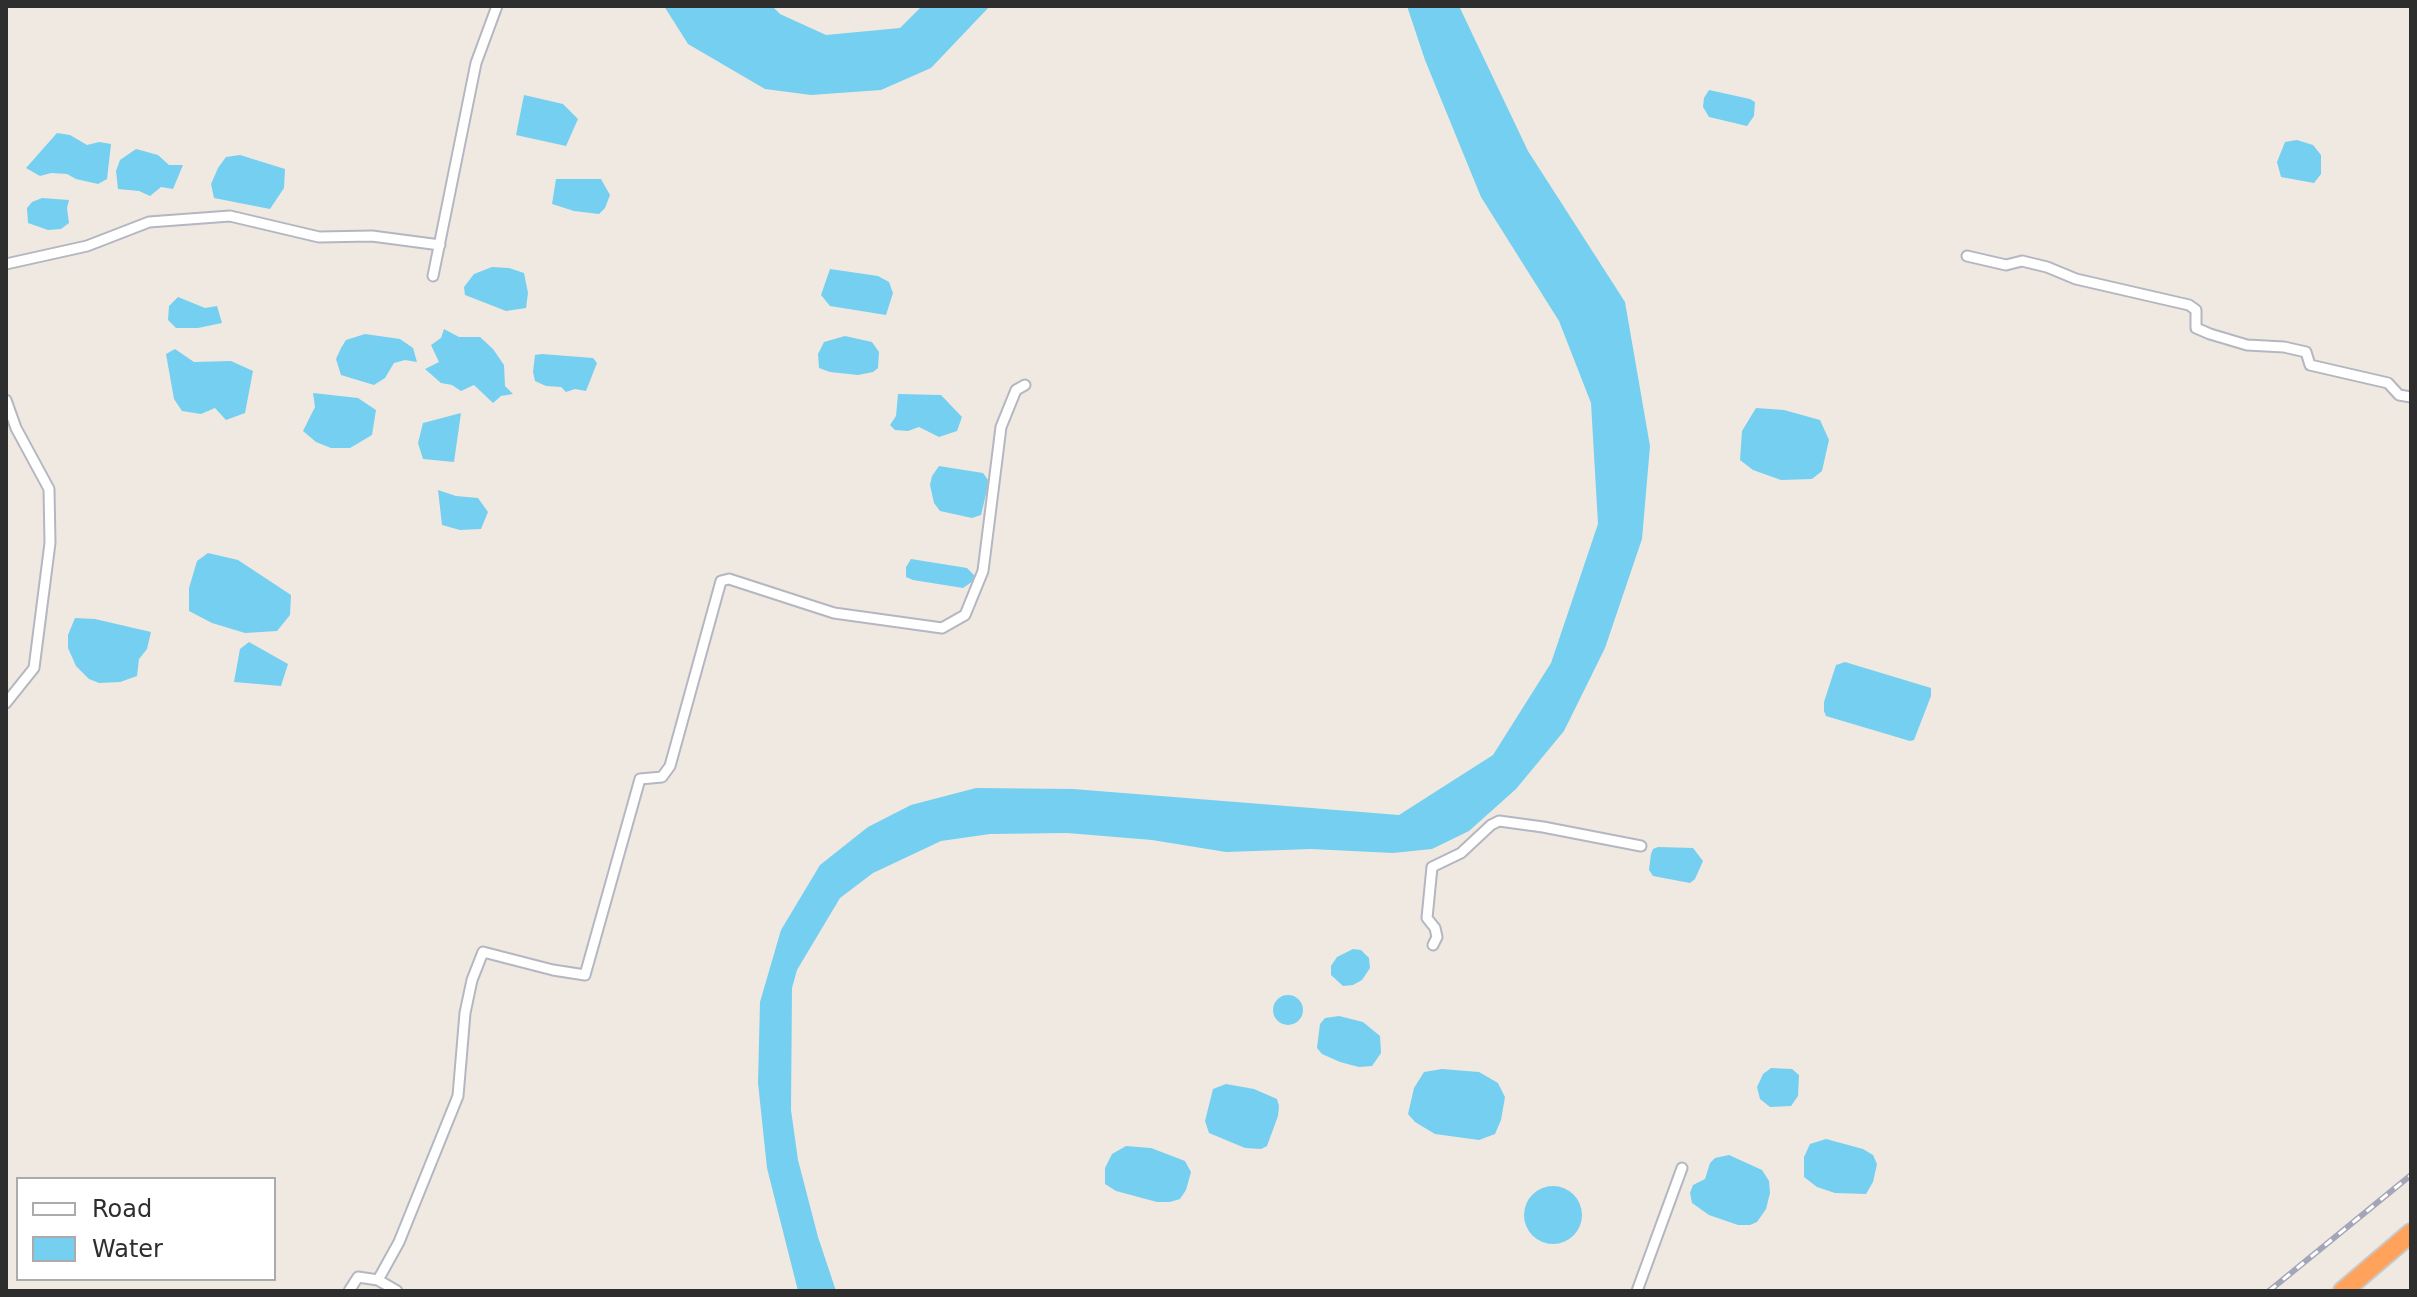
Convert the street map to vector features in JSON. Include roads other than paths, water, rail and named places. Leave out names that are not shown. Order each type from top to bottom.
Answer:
[{"type":"highway","points":[[2343,1291],[2411,1233]]},
{"type":"street","points":[[433,276],[476,63],[497,6]]},
{"type":"street","points":[[6,264],[87,246],[149,222],[230,216],[319,237],[372,236],[440,245]]},
{"type":"street","points":[[1967,256],[2006,265],[2022,261],[2076,279],[2189,305],[2196,310],[2196,328],[2210,334],[2247,345],[2306,352],[2310,365],[2388,383],[2399,395],[2411,397]]},
{"type":"street","points":[[378,1280],[399,1242],[458,1096],[465,1013],[472,980],[483,952],[585,975],[640,779],[662,777],[670,766],[721,581],[729,579],[850,616],[942,628],[965,615],[983,571],[1001,427],[1016,390],[1025,385]]},
{"type":"street","points":[[6,400],[16,428],[49,489],[50,543],[34,668],[6,703]]},
{"type":"street","points":[[1433,945],[1437,937],[1427,918],[1432,867],[1461,853],[1499,821],[1641,846]]},
{"type":"street","points":[[1637,1291],[1682,1168]]},
{"type":"street","points":[[349,1291],[358,1277],[378,1280],[397,1291]]},
{"type":"water","points":[[664,6],[772,6],[780,14],[826,35],[900,28],[922,6],[990,6],[931,68],[881,90],[811,95],[765,89],[688,44]]},
{"type":"water","points":[[1407,6],[1459,6],[1528,151],[1625,302],[1650,446],[1642,539],[1605,648],[1564,731],[1516,789],[1469,831],[1432,849],[1393,853],[1311,849],[1226,852],[1152,840],[1067,833],[990,834],[941,841],[873,873],[840,898],[797,970],[792,988],[791,1110],[798,1160],[836,1291],[798,1291],[767,1168],[758,1083],[760,1002],[781,930],[820,865],[868,827],[911,805],[976,788],[1073,789],[1399,815],[1493,755],[1551,663],[1598,524],[1591,403],[1559,321],[1481,197],[1425,60]]},
{"type":"water","points":[[1709,90],[1755,102],[1754,116],[1747,126],[1709,117],[1703,107]]},
{"type":"water","points":[[524,95],[563,104],[578,119],[566,146],[516,135]]},
{"type":"water","points":[[57,133],[70,135],[87,145],[99,142],[111,144],[107,179],[98,184],[67,174],[40,176],[26,168]]},
{"type":"water","points":[[2297,140],[2313,145],[2321,155],[2321,174],[2314,183],[2281,177],[2277,162],[2285,142]]},
{"type":"water","points":[[136,149],[158,155],[169,165],[183,165],[173,189],[161,187],[150,196],[139,191],[118,189],[116,171],[120,160]]},
{"type":"water","points":[[240,155],[285,169],[284,188],[270,209],[214,198],[211,184],[218,168],[226,157]]},
{"type":"water","points":[[556,179],[601,179],[610,195],[605,208],[599,214],[552,204]]},
{"type":"water","points":[[42,198],[69,200],[69,223],[61,229],[48,230],[28,223],[27,208]]},
{"type":"water","points":[[492,267],[524,273],[528,293],[526,308],[506,311],[465,295],[464,287],[474,274]]},
{"type":"water","points":[[830,269],[878,276],[889,282],[893,293],[886,315],[830,306],[821,295]]},
{"type":"water","points":[[178,297],[205,308],[217,306],[222,323],[176,328],[168,320],[169,306]]},
{"type":"water","points":[[444,329],[459,337],[480,337],[493,349],[504,365],[505,386],[513,394],[501,396],[493,403],[474,385],[461,391],[441,383],[425,369],[439,362],[431,345],[441,338]]},
{"type":"water","points":[[365,334],[400,339],[413,348],[417,362],[405,360],[394,363],[385,378],[374,385],[341,375],[336,359],[341,348],[346,340]]},
{"type":"water","points":[[845,336],[872,342],[879,352],[878,368],[858,375],[819,368],[818,354],[824,342]]},
{"type":"water","points":[[175,349],[194,362],[231,361],[253,371],[245,413],[226,420],[215,408],[201,414],[182,411],[174,399],[166,354]]},
{"type":"water","points":[[535,355],[593,358],[597,363],[586,391],[575,389],[566,392],[561,387],[535,381]]},
{"type":"water","points":[[313,393],[358,398],[376,410],[372,435],[350,448],[331,448],[316,442],[303,431],[315,407]]},
{"type":"water","points":[[898,394],[941,395],[962,417],[957,431],[939,437],[919,427],[908,431],[895,430],[890,425],[896,416]]},
{"type":"water","points":[[1756,408],[1784,410],[1820,420],[1829,440],[1822,471],[1812,479],[1781,480],[1753,470],[1740,460],[1742,431]]},
{"type":"water","points":[[461,413],[454,462],[423,459],[418,443],[423,423]]},
{"type":"water","points":[[939,466],[983,473],[988,480],[981,515],[972,518],[940,511],[934,503],[930,485]]},
{"type":"water","points":[[438,490],[478,498],[488,512],[481,529],[460,530],[442,525]]},
{"type":"water","points":[[208,553],[238,560],[291,595],[290,615],[277,631],[245,633],[212,623],[189,611],[189,588],[197,561]]},
{"type":"water","points":[[911,559],[967,568],[974,575],[973,581],[963,588],[913,580],[906,577],[906,567]]},
{"type":"water","points":[[75,618],[95,619],[151,632],[147,649],[139,659],[137,676],[120,682],[99,683],[89,679],[76,666],[68,648],[68,635]]},
{"type":"water","points":[[249,642],[288,664],[281,686],[234,682],[240,649]]},
{"type":"water","points":[[1845,662],[1931,688],[1931,696],[1914,740],[1826,716],[1824,702],[1836,665]]},
{"type":"water","points":[[1658,847],[1693,848],[1703,861],[1695,879],[1690,883],[1653,876],[1649,870],[1651,854]]},
{"type":"water","points":[[1353,949],[1361,950],[1369,958],[1370,968],[1362,980],[1343,986],[1331,975],[1331,966],[1337,957]]},
{"type":"water","points":[[1288,995],[1294,996],[1302,1004],[1302,1016],[1294,1024],[1288,1025],[1282,1024],[1274,1016],[1273,1010],[1274,1004],[1282,996]]},
{"type":"water","points":[[1339,1016],[1363,1022],[1380,1036],[1381,1053],[1372,1066],[1359,1067],[1340,1062],[1322,1054],[1317,1048],[1320,1024],[1325,1018]]},
{"type":"water","points":[[1771,1068],[1792,1069],[1799,1075],[1798,1096],[1791,1106],[1770,1107],[1760,1099],[1757,1087],[1763,1074]]},
{"type":"water","points":[[1442,1069],[1479,1072],[1498,1083],[1505,1097],[1495,1134],[1479,1140],[1435,1134],[1408,1114],[1414,1088],[1424,1072]]},
{"type":"water","points":[[1226,1084],[1254,1089],[1277,1099],[1278,1116],[1267,1146],[1261,1149],[1245,1148],[1209,1133],[1205,1121],[1213,1089]]},
{"type":"water","points":[[1826,1139],[1863,1149],[1873,1155],[1877,1164],[1873,1182],[1866,1194],[1835,1193],[1817,1187],[1804,1177],[1804,1157],[1810,1144]]},
{"type":"water","points":[[1126,1146],[1151,1148],[1185,1161],[1191,1172],[1180,1199],[1157,1202],[1116,1191],[1105,1184],[1105,1168],[1112,1154]]},
{"type":"water","points":[[1729,1155],[1762,1170],[1769,1181],[1766,1209],[1757,1222],[1750,1225],[1738,1225],[1709,1215],[1692,1203],[1690,1193],[1693,1185],[1705,1179],[1715,1158]]},
{"type":"water","points":[[1553,1186],[1574,1194],[1582,1215],[1574,1236],[1553,1244],[1532,1236],[1524,1215],[1532,1194]]},
{"type":"railway","points":[[2269,1291],[2411,1175]]}]
